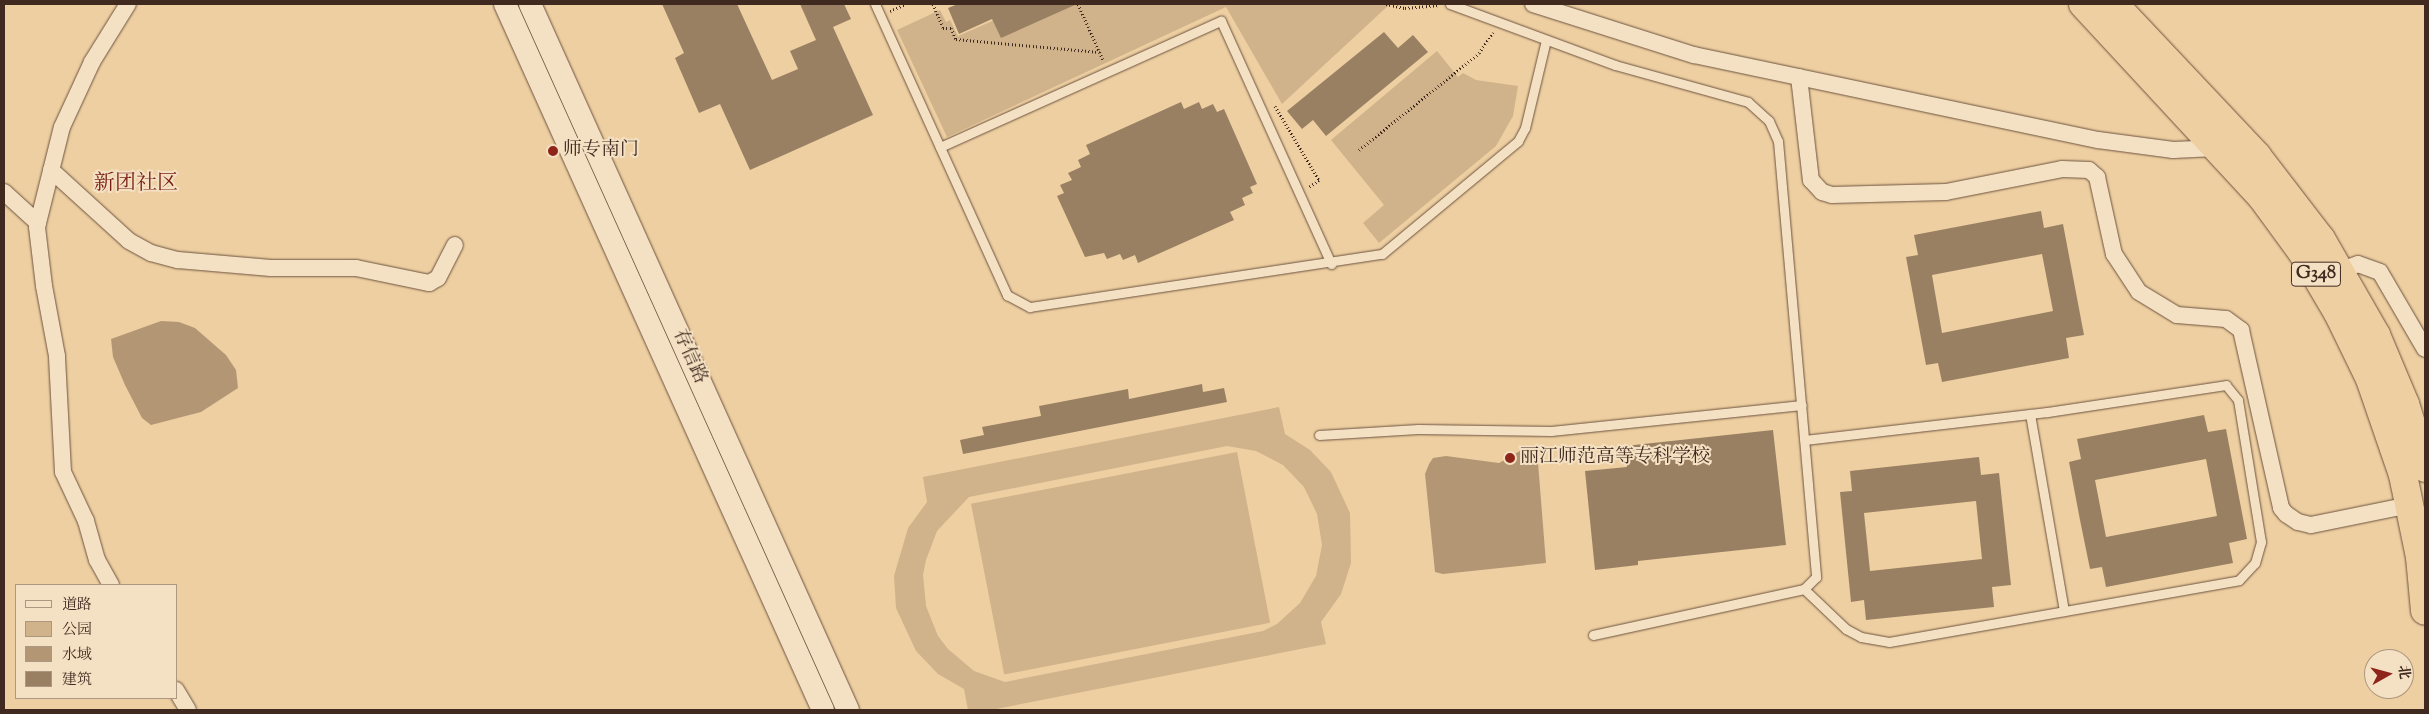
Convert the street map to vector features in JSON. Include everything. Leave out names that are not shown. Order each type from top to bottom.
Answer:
[{"type":"highway","name":"G348","points":[[2083,4],[2218,148],[2282,223],[2338,313],[2383,412],[2410,505],[2420,557],[2425,611]]},
{"type":"highway","name":"G348","points":[[2114,4],[2257,156],[2300,209],[2341,270],[2391,370],[2425,468]]},
{"type":"street","points":[[110,584],[97,560],[86,521],[63,472],[57,356],[44,286],[38,223],[62,127],[76,94],[128,4]]},
{"type":"street","name":"存信路","points":[[505,4],[822,710]]},
{"type":"street","name":"存信路","points":[[530,4],[848,710]]},
{"type":"street","points":[[1533,4],[1694,55],[2098,140],[2173,150],[2218,148]]},
{"type":"street","points":[[1799,77],[1811,180],[1818,189],[1832,195],[1946,192],[2062,169],[2089,170],[2097,177],[2114,254],[2139,292],[2177,315],[2226,319],[2241,330],[2281,508],[2286,514],[2298,522],[2311,526],[2410,505]]},
{"type":"street","points":[[51,170],[129,240],[151,253],[178,260],[271,268],[356,268],[428,283],[438,278],[455,246]]},
{"type":"street","points":[[4,192],[38,223]]},
{"type":"street","points":[[2341,270],[2358,264],[2380,272],[2425,349]]},
{"type":"street","points":[[178,693],[188,710]]},
{"type":"lane","points":[[875,4],[1007,295],[1023,306],[1043,307],[1365,259],[1391,249],[1518,141],[1525,128],[1546,40]]},
{"type":"lane","points":[[1450,4],[1615,65],[1739,98],[1756,107],[1769,121],[1778,141],[1818,570],[1813,583],[1804,589],[1593,635]]},
{"type":"lane","points":[[940,147],[1221,21],[1331,264]]},
{"type":"lane","points":[[1804,589],[1846,629],[1861,637],[1889,642],[2239,580],[2251,570],[2258,556],[2261,542],[2238,400],[2226,385],[2030,414],[1805,440]]},
{"type":"lane","points":[[1319,435],[1418,429],[1551,431],[1802,405]]},
{"type":"lane","points":[[2030,414],[2064,611]]},
{"type":"path","points":[[933,4],[943,28],[951,28],[956,39],[1100,52]]},
{"type":"path","points":[[1078,4],[1108,71]]},
{"type":"path","points":[[1386,4],[1405,8],[1450,4]]},
{"type":"path","points":[[1359,150],[1479,52],[1499,23]]},
{"type":"green space","points":[[1031,4],[1390,4],[1282,104],[1226,7],[947,137],[897,30],[940,10],[946,22],[950,20],[958,36]]},
{"type":"green space","points":[[1437,51],[1458,77],[1463,73],[1476,80],[1518,86],[1513,116],[1496,146],[1379,243],[1363,223],[1384,205],[1331,140]]},
{"type":"green space","points":[[1279,407],[1285,434],[1310,450],[1331,472],[1350,513],[1351,563],[1341,594],[1321,622],[1326,644],[991,710],[968,710],[964,689],[938,674],[916,651],[896,608],[894,576],[908,528],[927,502],[923,477]],"holes":[[[1227,446],[1256,451],[1283,465],[1304,487],[1317,514],[1322,545],[1316,576],[1300,603],[1277,624],[1263,631],[1005,682],[974,671],[948,649],[938,636],[926,606],[923,575],[926,560],[937,531],[969,497]]]},
{"type":"green space","points":[[1237,452],[1270,623],[1004,675],[971,504]]},
{"type":"water","points":[[161,321],[179,322],[195,328],[226,355],[236,370],[238,388],[201,412],[151,425],[142,418],[125,385],[113,357],[111,339]]},
{"type":"water","points":[[1527,447],[1537,450],[1546,563],[1443,574],[1435,572],[1425,474],[1433,458],[1446,456],[1499,463]]},
{"type":"building","points":[[662,4],[737,4],[772,80],[798,69],[790,51],[816,40],[800,4],[844,4],[851,19],[833,27],[873,115],[750,170],[720,104],[699,113],[675,58],[684,53]]},
{"type":"building","points":[[958,4],[1077,4],[1001,38],[992,19],[959,34],[948,8]]},
{"type":"building","points":[[1384,32],[1398,48],[1413,35],[1428,52],[1326,136],[1313,120],[1302,129],[1287,111]]},
{"type":"building","points":[[1181,102],[1184,109],[1199,102],[1202,109],[1213,104],[1217,112],[1224,109],[1257,184],[1250,187],[1253,193],[1242,198],[1245,205],[1230,212],[1234,220],[1138,263],[1135,255],[1123,260],[1120,254],[1107,259],[1104,253],[1085,257],[1057,196],[1064,193],[1060,185],[1072,180],[1068,173],[1081,167],[1078,160],[1090,154],[1086,145]]},
{"type":"building","points":[[2041,211],[2044,228],[2063,224],[2084,335],[2066,338],[2069,358],[1942,382],[1938,363],[1926,365],[1906,257],[1918,255],[1914,235]],"holes":[[[2042,254],[2053,311],[1942,333],[1932,275]]]},
{"type":"building","points":[[1202,384],[1203,392],[1224,388],[1227,402],[963,454],[960,440],[984,435],[982,427],[1041,416],[1039,406],[1128,389],[1129,399]]},
{"type":"building","points":[[2204,415],[2208,432],[2226,429],[2247,539],[2229,543],[2233,563],[2106,587],[2102,567],[2090,569],[2080,520],[2069,462],[2081,459],[2077,439]],"holes":[[[2206,459],[2217,516],[2106,537],[2095,480]]]},
{"type":"building","points":[[1773,430],[1786,545],[1638,561],[1638,565],[1595,570],[1585,471],[1627,467],[1625,446]]},
{"type":"building","points":[[1979,457],[1981,475],[1999,473],[2011,585],[1992,587],[1994,607],[1866,620],[1864,600],[1851,602],[1840,492],[1852,491],[1850,471]],"holes":[[[1976,501],[1982,559],[1870,571],[1864,513]]]},
{"type":"place","name":"师专南门","points":[[553,151]]},
{"type":"place","name":"丽江师范高等专科学校","points":[[1510,458]]},
{"type":"district","name":"新团社区","points":[[136,184]]}]
